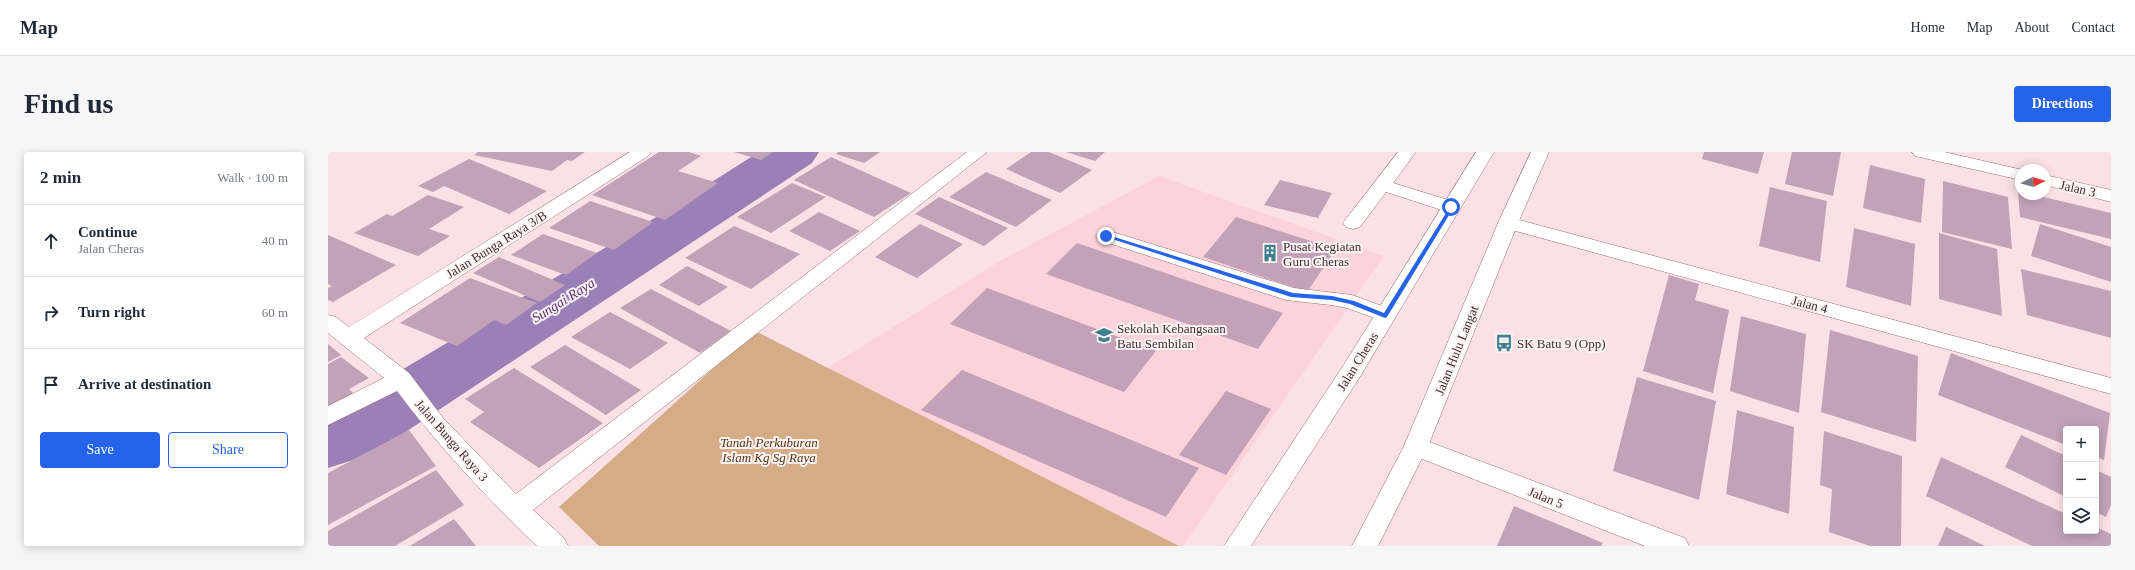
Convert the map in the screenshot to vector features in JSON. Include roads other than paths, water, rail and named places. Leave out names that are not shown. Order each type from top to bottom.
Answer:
[{"type":"street","name":"Jalan Bunga Raya 3/B","points":[[349,337],[642,152]]},
{"type":"street","points":[[515,509],[978,152]]},
{"type":"street","points":[[1353,223],[1407,152]]},
{"type":"street","name":"Jalan Cheras","points":[[1237,546],[1353,369],[1485,152]]},
{"type":"street","name":"Jalan Hulu Langat","points":[[1365,546],[1416,446],[1508,223],[1540,152]]},
{"type":"street","points":[[1921,152],[2015,174]]},
{"type":"street","name":"Jalan 3","points":[[2051,181],[2111,196]]},
{"type":"street","points":[[1382,185],[1451,207]]},
{"type":"street","name":"Jalan 4","points":[[1508,223],[2111,386]]},
{"type":"street","points":[[1106,236],[1293,295],[1332,298],[1352,302],[1385,315]]},
{"type":"street","name":"Jalan Bunga Raya 3","points":[[328,322],[401,379],[435,424],[515,509],[555,546]]},
{"type":"street","points":[[328,416],[401,379]]},
{"type":"street","name":"Jalan 5","points":[[1416,446],[1607,521],[1676,546]]},
{"type":"waterway","name":"Sungai Raya","points":[[328,441],[374,419],[683,225],[794,152]]},
{"type":"place","name":"Pusat Kegiatan Guru Cheras","points":[[1270,253]]},
{"type":"place","name":"Sekolah Kebangsaan Batu Sembilan","points":[[1104,335]]},
{"type":"place","name":"SK Batu 9 (Opp)","points":[[1504,343]]},
{"type":"park label","name":"Tanah Perkuburan Islam Kg Sg Raya","points":[[769,450]]}]
